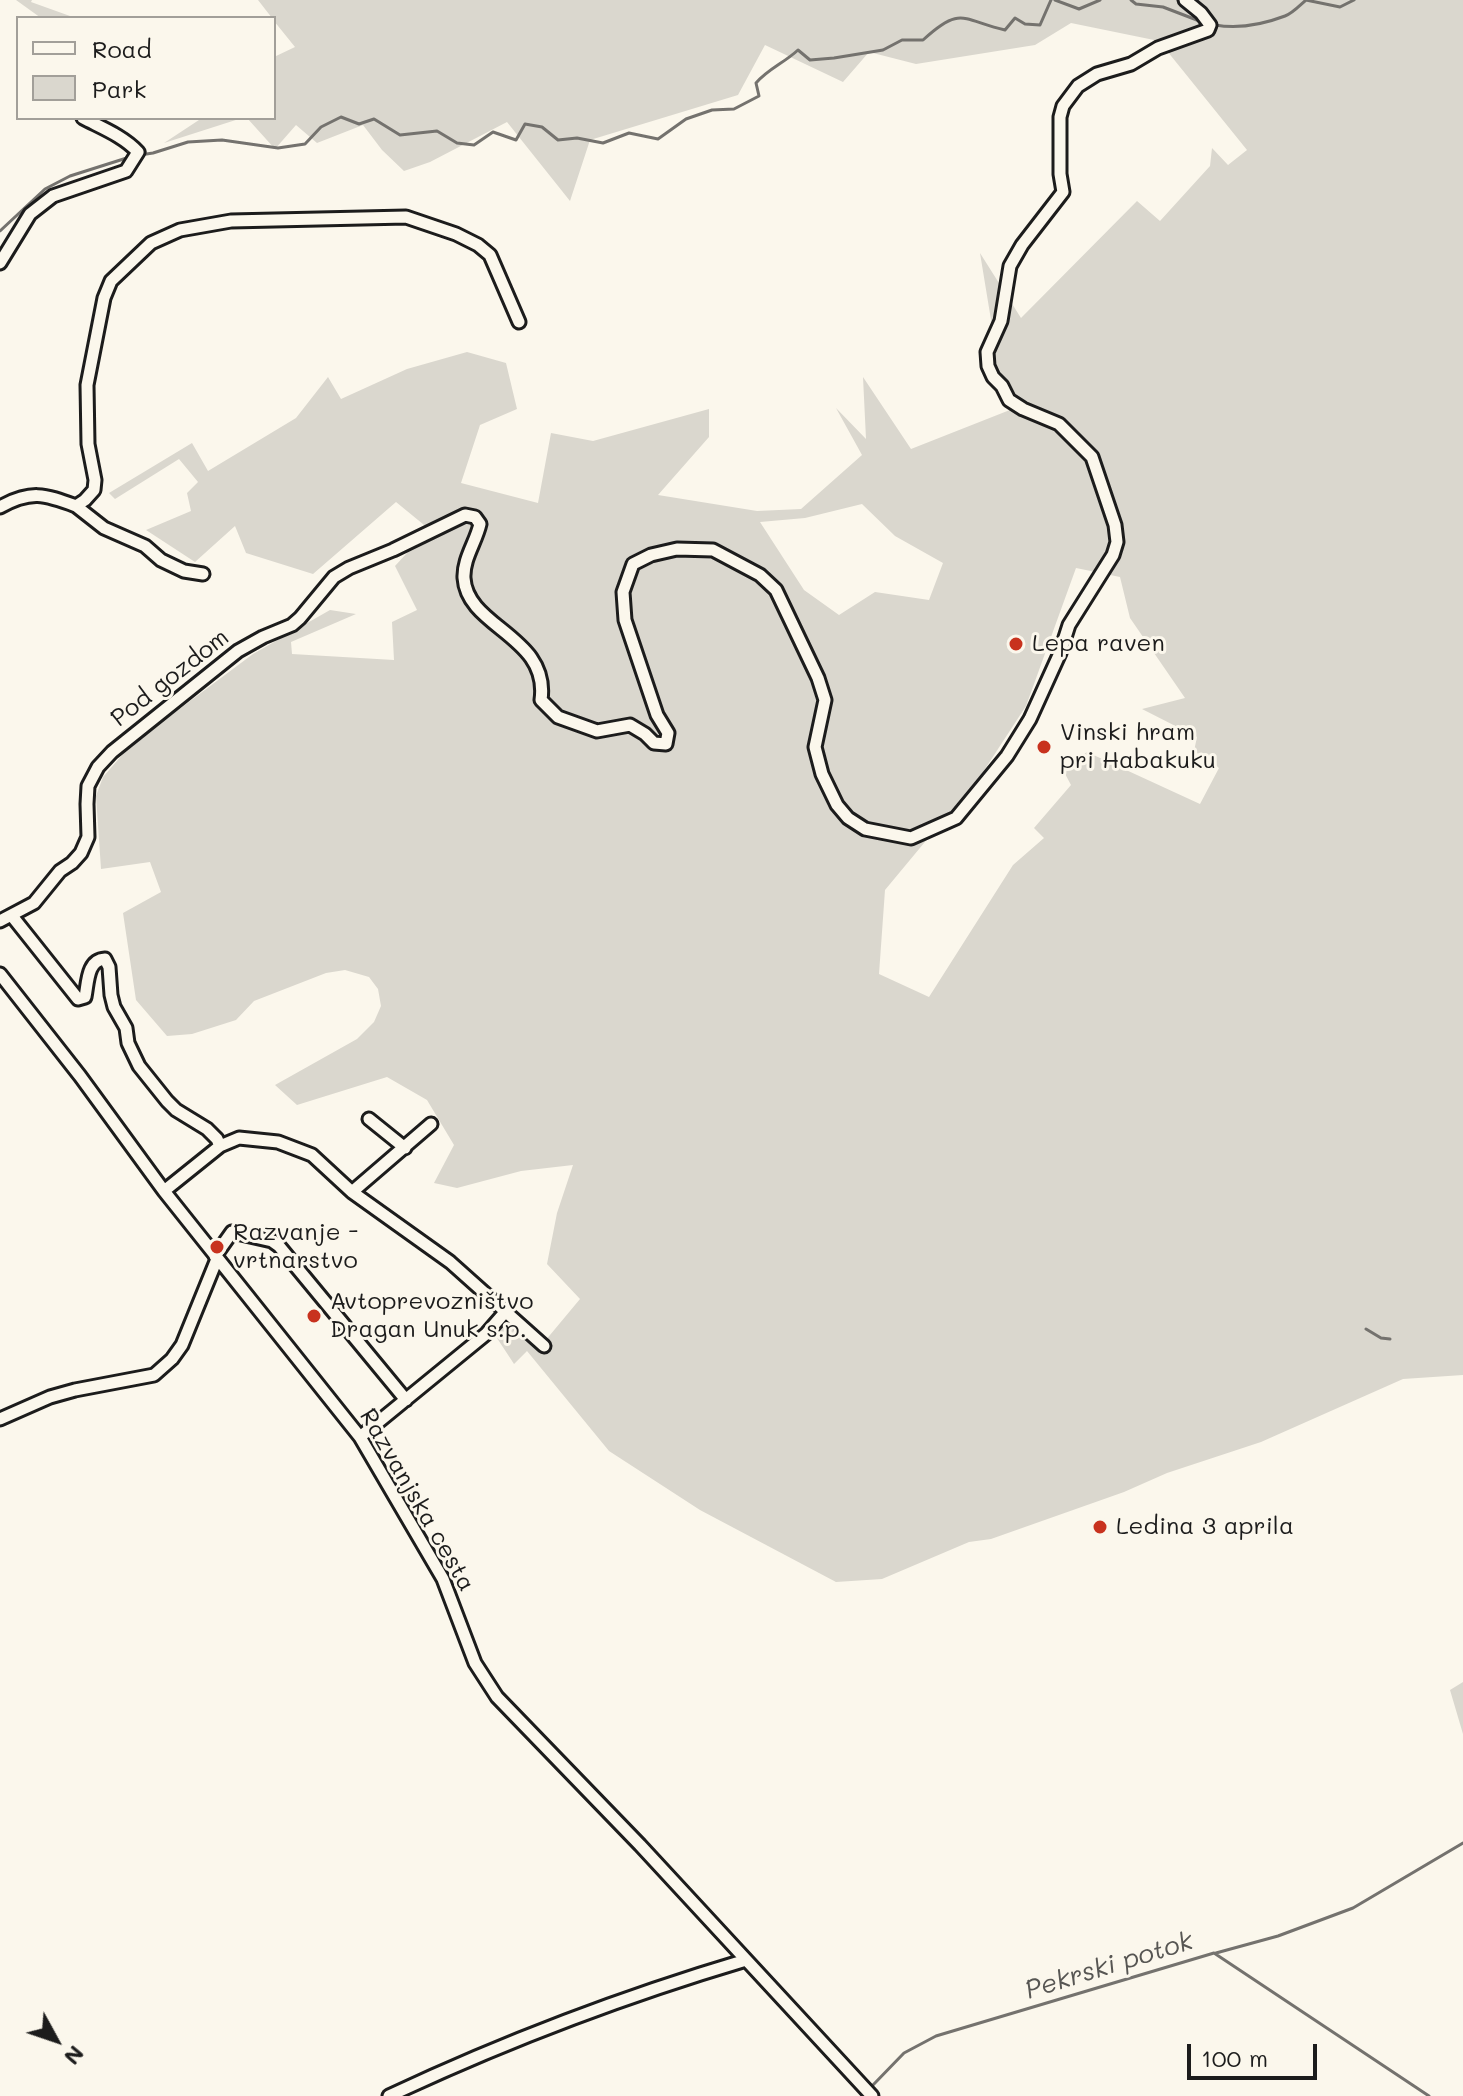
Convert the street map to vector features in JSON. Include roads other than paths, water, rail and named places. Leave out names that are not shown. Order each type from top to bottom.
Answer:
[{"type":"street","name":"Pod gozdom","points":[[0,921],[34,903],[60,871],[81,853],[88,837],[88,786],[98,767],[112,752],[238,651],[292,625],[334,577],[465,515],[475,517],[480,524],[467,558],[464,578],[471,600],[534,659],[543,684],[541,700],[558,717],[597,731],[630,725],[654,743],[666,744],[668,733],[657,715],[625,620],[623,592],[633,564],[651,555],[677,549],[713,550],[760,575],[776,590],[818,678],[825,700],[815,747],[822,774],[837,805],[848,818],[865,829],[911,838],[956,818],[1007,756],[1030,719],[1060,653],[1069,625],[1113,555],[1117,542],[1115,525],[1092,457],[1059,424],[1009,400],[988,366],[987,352],[1001,321],[1010,266],[1022,245],[1063,192],[1060,117],[1063,106],[1078,86],[1097,74],[1131,64],[1158,48],[1208,30],[1210,25],[1201,13],[1185,0]]},
{"type":"street","points":[[0,263],[30,214],[41,205],[53,196],[126,171],[136,157],[135,148],[113,132],[87,120]]},
{"type":"street","points":[[76,506],[94,490],[88,444],[87,385],[104,298],[111,281],[151,243],[180,230],[231,221],[406,217],[456,234],[490,255],[519,322]]},
{"type":"street","points":[[0,507],[31,495],[47,495],[76,506],[104,528],[145,546],[161,560],[184,571],[203,574]]},
{"type":"street","points":[[12,916],[78,999],[85,997],[92,965],[97,960],[105,959],[109,967],[114,1007],[126,1028],[128,1043],[146,1076],[176,1110],[207,1129],[220,1146]]},
{"type":"street","name":"Razvanjska cesta","points":[[0,974],[164,1191],[360,1437],[443,1579],[475,1663],[497,1697],[872,2096]]},
{"type":"street","points":[[369,1119],[405,1148]]},
{"type":"street","points":[[352,1192],[431,1124]]},
{"type":"street","points":[[164,1191],[220,1146],[239,1138],[278,1142],[312,1155],[352,1192],[450,1262],[544,1346]]},
{"type":"street","points":[[0,1419],[62,1394],[154,1375],[182,1345],[216,1257],[232,1232],[272,1241],[279,1246],[406,1400]]},
{"type":"street","points":[[360,1437],[486,1334],[506,1311]]},
{"type":"street","points":[[389,2096],[556,2026],[694,1975],[746,1960]]},
{"type":"waterway","points":[[140,155],[188,142],[222,140],[278,148],[305,144],[321,127],[341,117],[359,124],[374,119],[400,135],[437,131],[457,143],[474,145],[493,132],[516,140],[525,124],[542,127],[558,140],[577,138],[603,143],[629,133],[658,139],[686,119],[712,110],[734,109],[759,96],[756,83],[798,50],[810,60],[883,50],[902,40],[923,40],[946,22],[962,18],[1005,30],[1015,18],[1025,24],[1040,25],[1051,0]]},
{"type":"waterway","points":[[1055,0],[1079,9],[1100,0]]},
{"type":"waterway","points":[[1131,0],[1136,4],[1163,7],[1202,22]]},
{"type":"waterway","points":[[1215,25],[1242,26],[1268,21],[1288,15],[1306,0],[1340,7],[1354,0]]},
{"type":"waterway","points":[[0,231],[45,189],[70,176],[133,156]]},
{"type":"waterway","points":[[1366,1329],[1381,1338],[1390,1339]]},
{"type":"waterway","points":[[1216,1953],[1278,1936],[1353,1908],[1463,1843]]},
{"type":"waterway","name":"Pekrski potok","points":[[873,2085],[904,2053],[936,2036],[1214,1953],[1429,2096]]},
{"type":"place","name":"Lepa raven","points":[[1016,644]]},
{"type":"place","name":"Vinski hram pri Habakuku","points":[[1044,747]]},
{"type":"place","name":"Razvanje - vrtnarstvo","points":[[217,1247]]},
{"type":"place","name":"Avtoprevozništvo Dragan Unuk s.p.","points":[[314,1316]]},
{"type":"place","name":"Ledina 3 aprila","points":[[1100,1527]]}]
